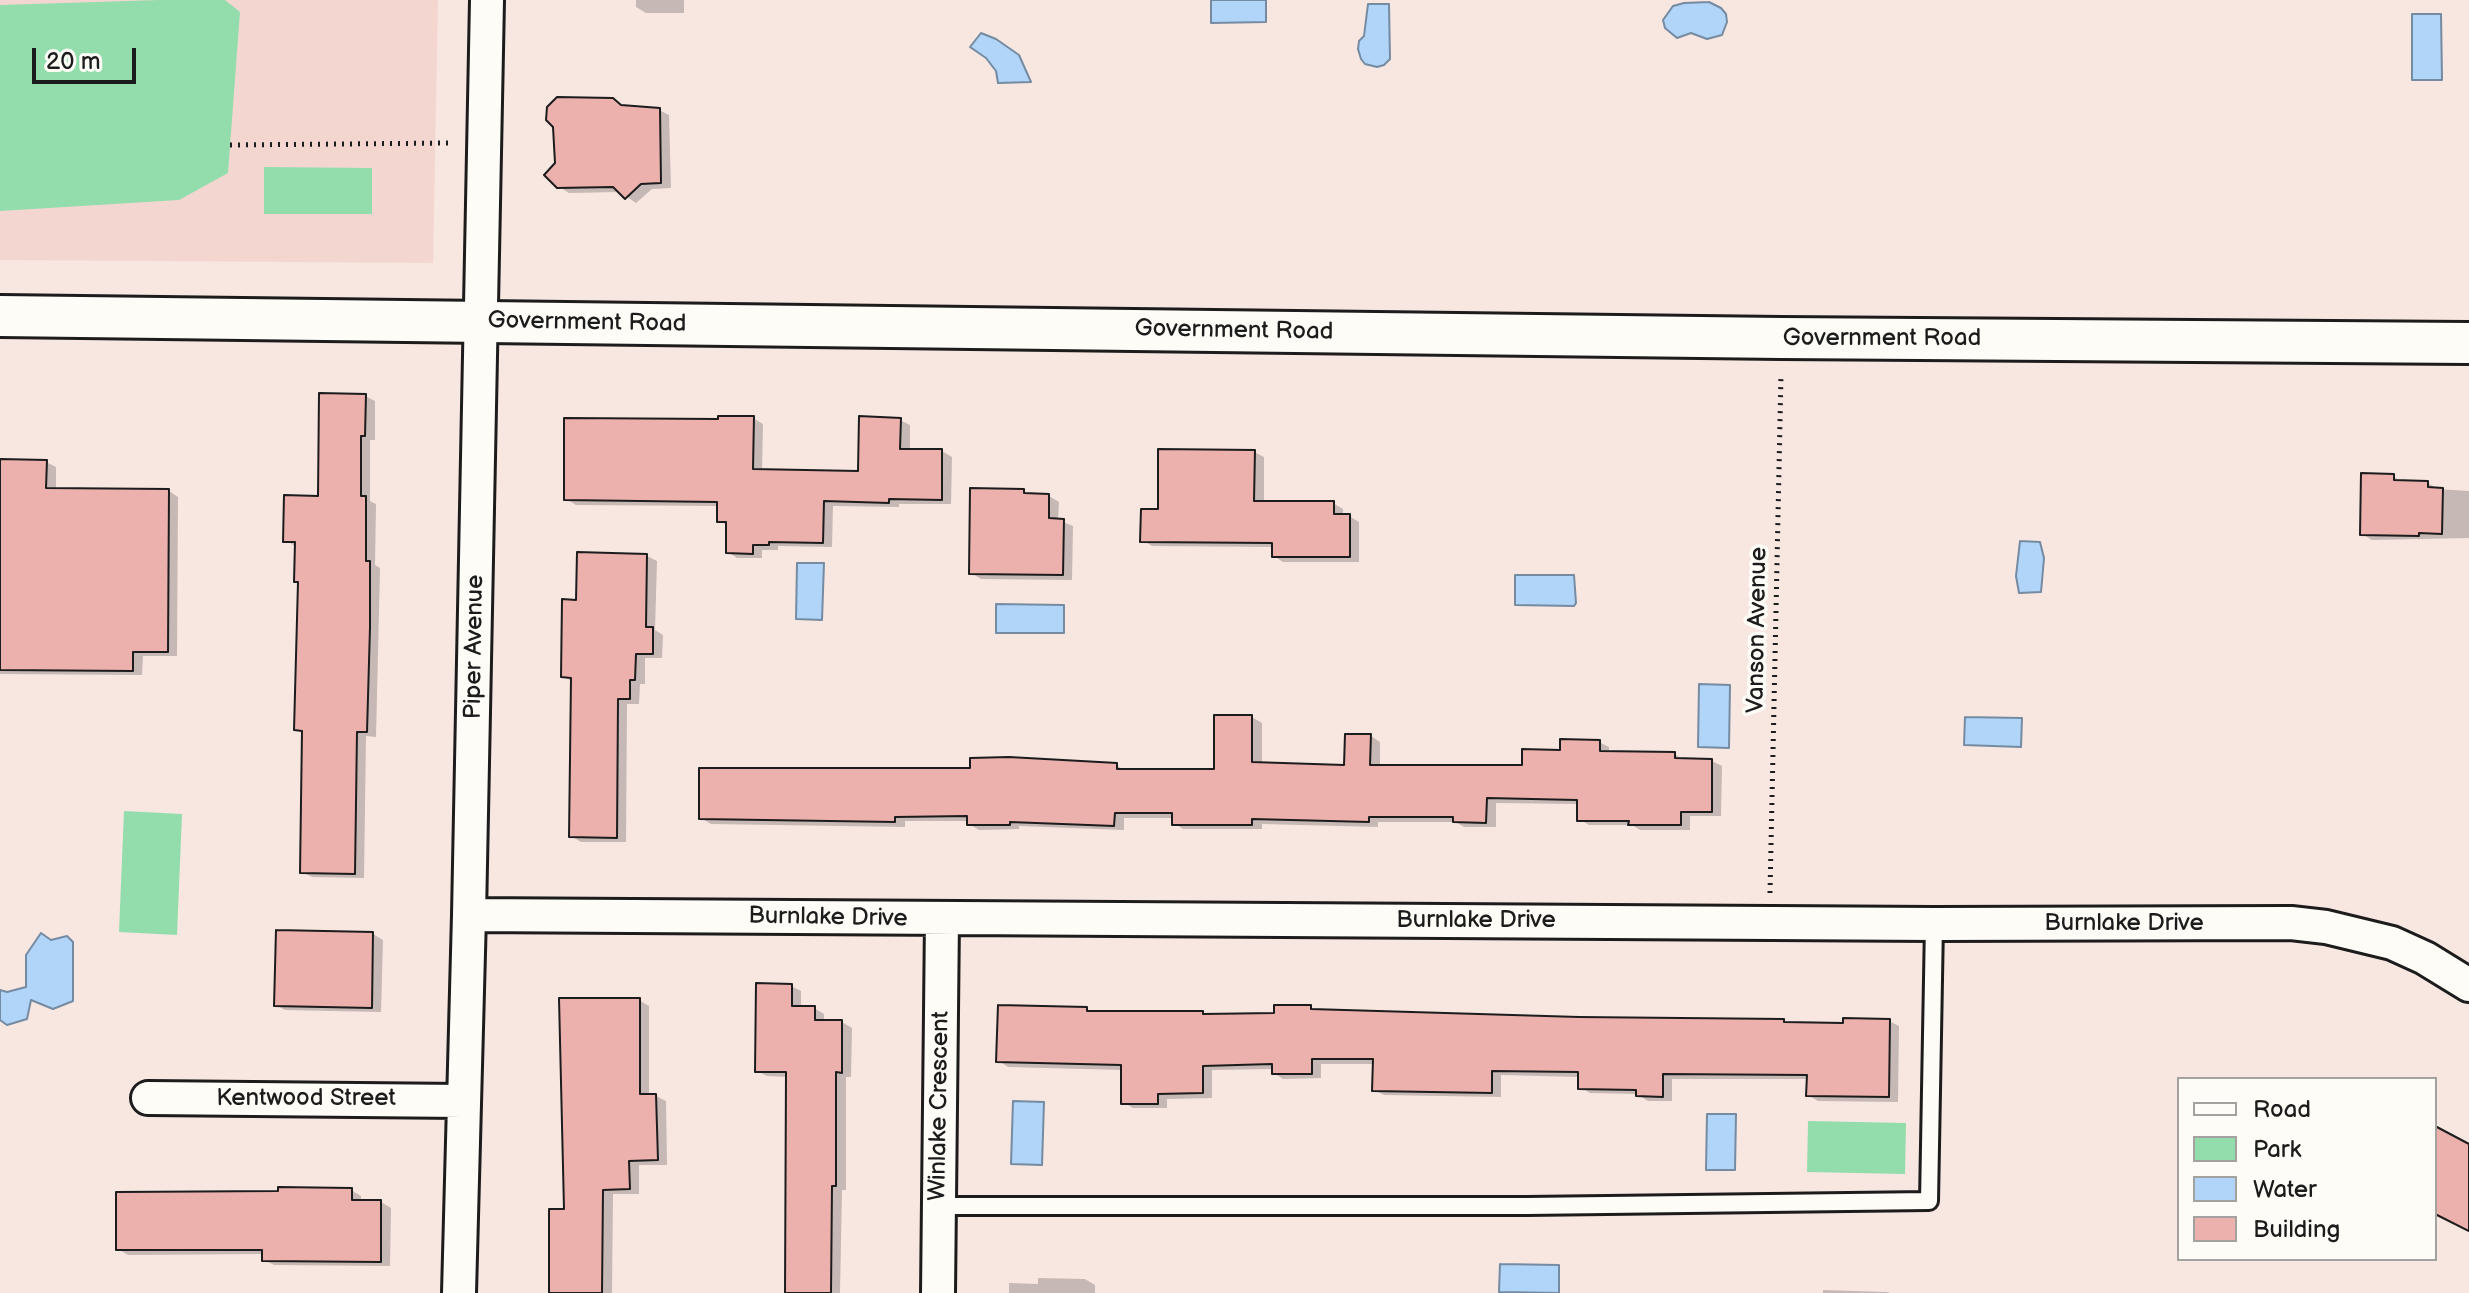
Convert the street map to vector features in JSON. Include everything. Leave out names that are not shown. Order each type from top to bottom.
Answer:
[{"type":"street","name":"Piper Avenue","points":[[459,1293],[487,0]]},
{"type":"street","name":"Government Road","points":[[0,316],[1781,338],[2469,343]]},
{"type":"street","name":"Burnlake Drive","points":[[469,915],[1934,924],[2291,923],[2326,927],[2392,943],[2425,958],[2469,985]]},
{"type":"street","name":"Winlake Crescent","points":[[938,1293],[942,919]]},
{"type":"street","name":"Kentwood Street","points":[[148,1098],[463,1101]]},
{"type":"lane","points":[[938,1206],[1526,1206],[1929,1201],[1934,924]]},
{"type":"path","points":[[230,145],[484,142]]},
{"type":"path","name":"Vanson Avenue","points":[[1770,922],[1781,338]]},
{"type":"shaded area","points":[[0,0],[438,0],[433,263],[0,260]]},
{"type":"green space","points":[[225,0],[240,12],[228,173],[179,200],[0,211],[0,5]]},
{"type":"green space","points":[[264,167],[372,168],[372,214],[264,214]]},
{"type":"green space","points":[[124,811],[182,814],[177,935],[119,932]]},
{"type":"green space","points":[[1808,1121],[1906,1123],[1905,1174],[1807,1172]]},
{"type":"water","points":[[1211,0],[1266,0],[1266,22],[1211,23]]},
{"type":"water","points":[[1709,2],[1726,14],[1727,22],[1722,35],[1707,39],[1691,33],[1677,38],[1665,28],[1663,20],[1673,6]]},
{"type":"water","points":[[1368,4],[1389,4],[1390,59],[1377,67],[1365,64],[1358,49],[1359,41],[1364,36]]},
{"type":"water","points":[[2412,14],[2441,14],[2442,80],[2412,80]]},
{"type":"water","points":[[981,33],[1019,55],[1031,82],[998,83],[996,71],[986,58],[970,47]]},
{"type":"water","points":[[2020,541],[2040,542],[2044,558],[2041,592],[2019,593],[2016,576]]},
{"type":"water","points":[[797,563],[824,563],[822,620],[796,619]]},
{"type":"water","points":[[1515,575],[1574,575],[1576,603],[1574,606],[1515,605]]},
{"type":"water","points":[[996,604],[1064,605],[1064,633],[996,633]]},
{"type":"water","points":[[1699,684],[1730,685],[1729,748],[1698,747]]},
{"type":"water","points":[[1965,717],[2022,718],[2021,747],[1964,745]]},
{"type":"water","points":[[41,933],[51,940],[67,936],[73,942],[73,1001],[53,1009],[31,1000],[27,1019],[7,1025],[0,1020],[0,990],[7,992],[26,987],[26,955]]},
{"type":"water","points":[[1013,1101],[1044,1102],[1042,1165],[1011,1164]]},
{"type":"water","points":[[1707,1114],[1736,1114],[1735,1170],[1706,1170]]},
{"type":"water","points":[[1500,1264],[1559,1265],[1559,1293],[1499,1292]]},
{"type":"building","points":[[557,97],[613,98],[621,105],[660,108],[661,183],[641,184],[625,199],[613,187],[557,188],[544,175],[555,163],[553,127],[546,120],[547,107]]},
{"type":"building","points":[[319,393],[366,394],[365,436],[361,436],[361,496],[366,496],[370,627],[367,732],[357,732],[355,874],[300,873],[302,731],[294,730],[298,582],[294,582],[295,542],[283,542],[284,495],[318,496]]},
{"type":"building","points":[[718,416],[754,416],[753,469],[858,471],[859,416],[901,418],[900,449],[942,449],[942,500],[889,499],[889,503],[824,501],[823,543],[769,542],[769,545],[753,545],[753,554],[726,553],[726,522],[717,522],[717,502],[564,500],[564,418],[718,419]]},
{"type":"building","points":[[1158,449],[1255,450],[1254,501],[1334,501],[1334,514],[1350,514],[1350,557],[1272,557],[1272,543],[1140,542],[1141,509],[1158,509]]},
{"type":"building","points":[[0,459],[47,460],[46,488],[169,489],[168,652],[133,652],[133,671],[0,670]]},
{"type":"building","points":[[2361,473],[2394,474],[2394,480],[2428,481],[2428,487],[2443,488],[2442,534],[2360,535]]},
{"type":"building","points":[[970,488],[1024,489],[1024,493],[1049,494],[1049,518],[1064,519],[1063,575],[969,574]]},
{"type":"building","points":[[577,552],[647,554],[646,627],[653,627],[653,654],[636,654],[635,680],[630,680],[630,699],[618,699],[617,838],[569,837],[571,678],[561,677],[562,599],[576,600]]},
{"type":"building","points":[[1214,715],[1252,715],[1252,762],[1344,765],[1345,734],[1371,734],[1370,765],[1522,765],[1522,749],[1560,750],[1560,739],[1600,740],[1600,751],[1675,752],[1675,758],[1712,759],[1712,812],[1681,812],[1681,825],[1628,825],[1629,821],[1577,821],[1577,800],[1487,798],[1486,823],[1453,822],[1453,817],[1369,817],[1369,822],[1252,819],[1252,825],[1172,825],[1172,813],[1115,813],[1114,826],[1010,822],[1010,825],[967,825],[967,816],[895,817],[895,822],[699,819],[699,768],[970,768],[970,758],[1009,757],[1117,763],[1117,769],[1214,769]]},
{"type":"building","points":[[276,930],[373,932],[372,1008],[274,1006]]},
{"type":"building","points":[[756,983],[792,984],[792,1006],[815,1006],[815,1020],[842,1020],[842,1073],[836,1072],[836,1186],[832,1186],[831,1293],[785,1293],[786,1072],[755,1072]]},
{"type":"building","points":[[559,998],[640,998],[640,1094],[656,1094],[658,1160],[629,1161],[630,1189],[603,1190],[602,1293],[549,1293],[549,1209],[564,1209]]},
{"type":"building","points":[[998,1005],[1087,1007],[1087,1011],[1203,1011],[1203,1014],[1274,1013],[1274,1005],[1311,1005],[1311,1009],[1784,1019],[1784,1022],[1843,1023],[1843,1018],[1890,1019],[1889,1097],[1806,1096],[1807,1075],[1663,1074],[1663,1097],[1636,1096],[1636,1090],[1578,1089],[1578,1072],[1492,1071],[1492,1093],[1372,1091],[1373,1059],[1312,1059],[1312,1074],[1272,1074],[1272,1064],[1203,1066],[1203,1093],[1158,1094],[1158,1104],[1121,1104],[1121,1065],[996,1062]]},
{"type":"building","points":[[2437,1127],[2469,1144],[2469,1231],[2437,1215]]},
{"type":"building","points":[[278,1187],[352,1188],[352,1200],[381,1200],[381,1262],[262,1261],[262,1250],[116,1250],[116,1192],[278,1191]]}]
